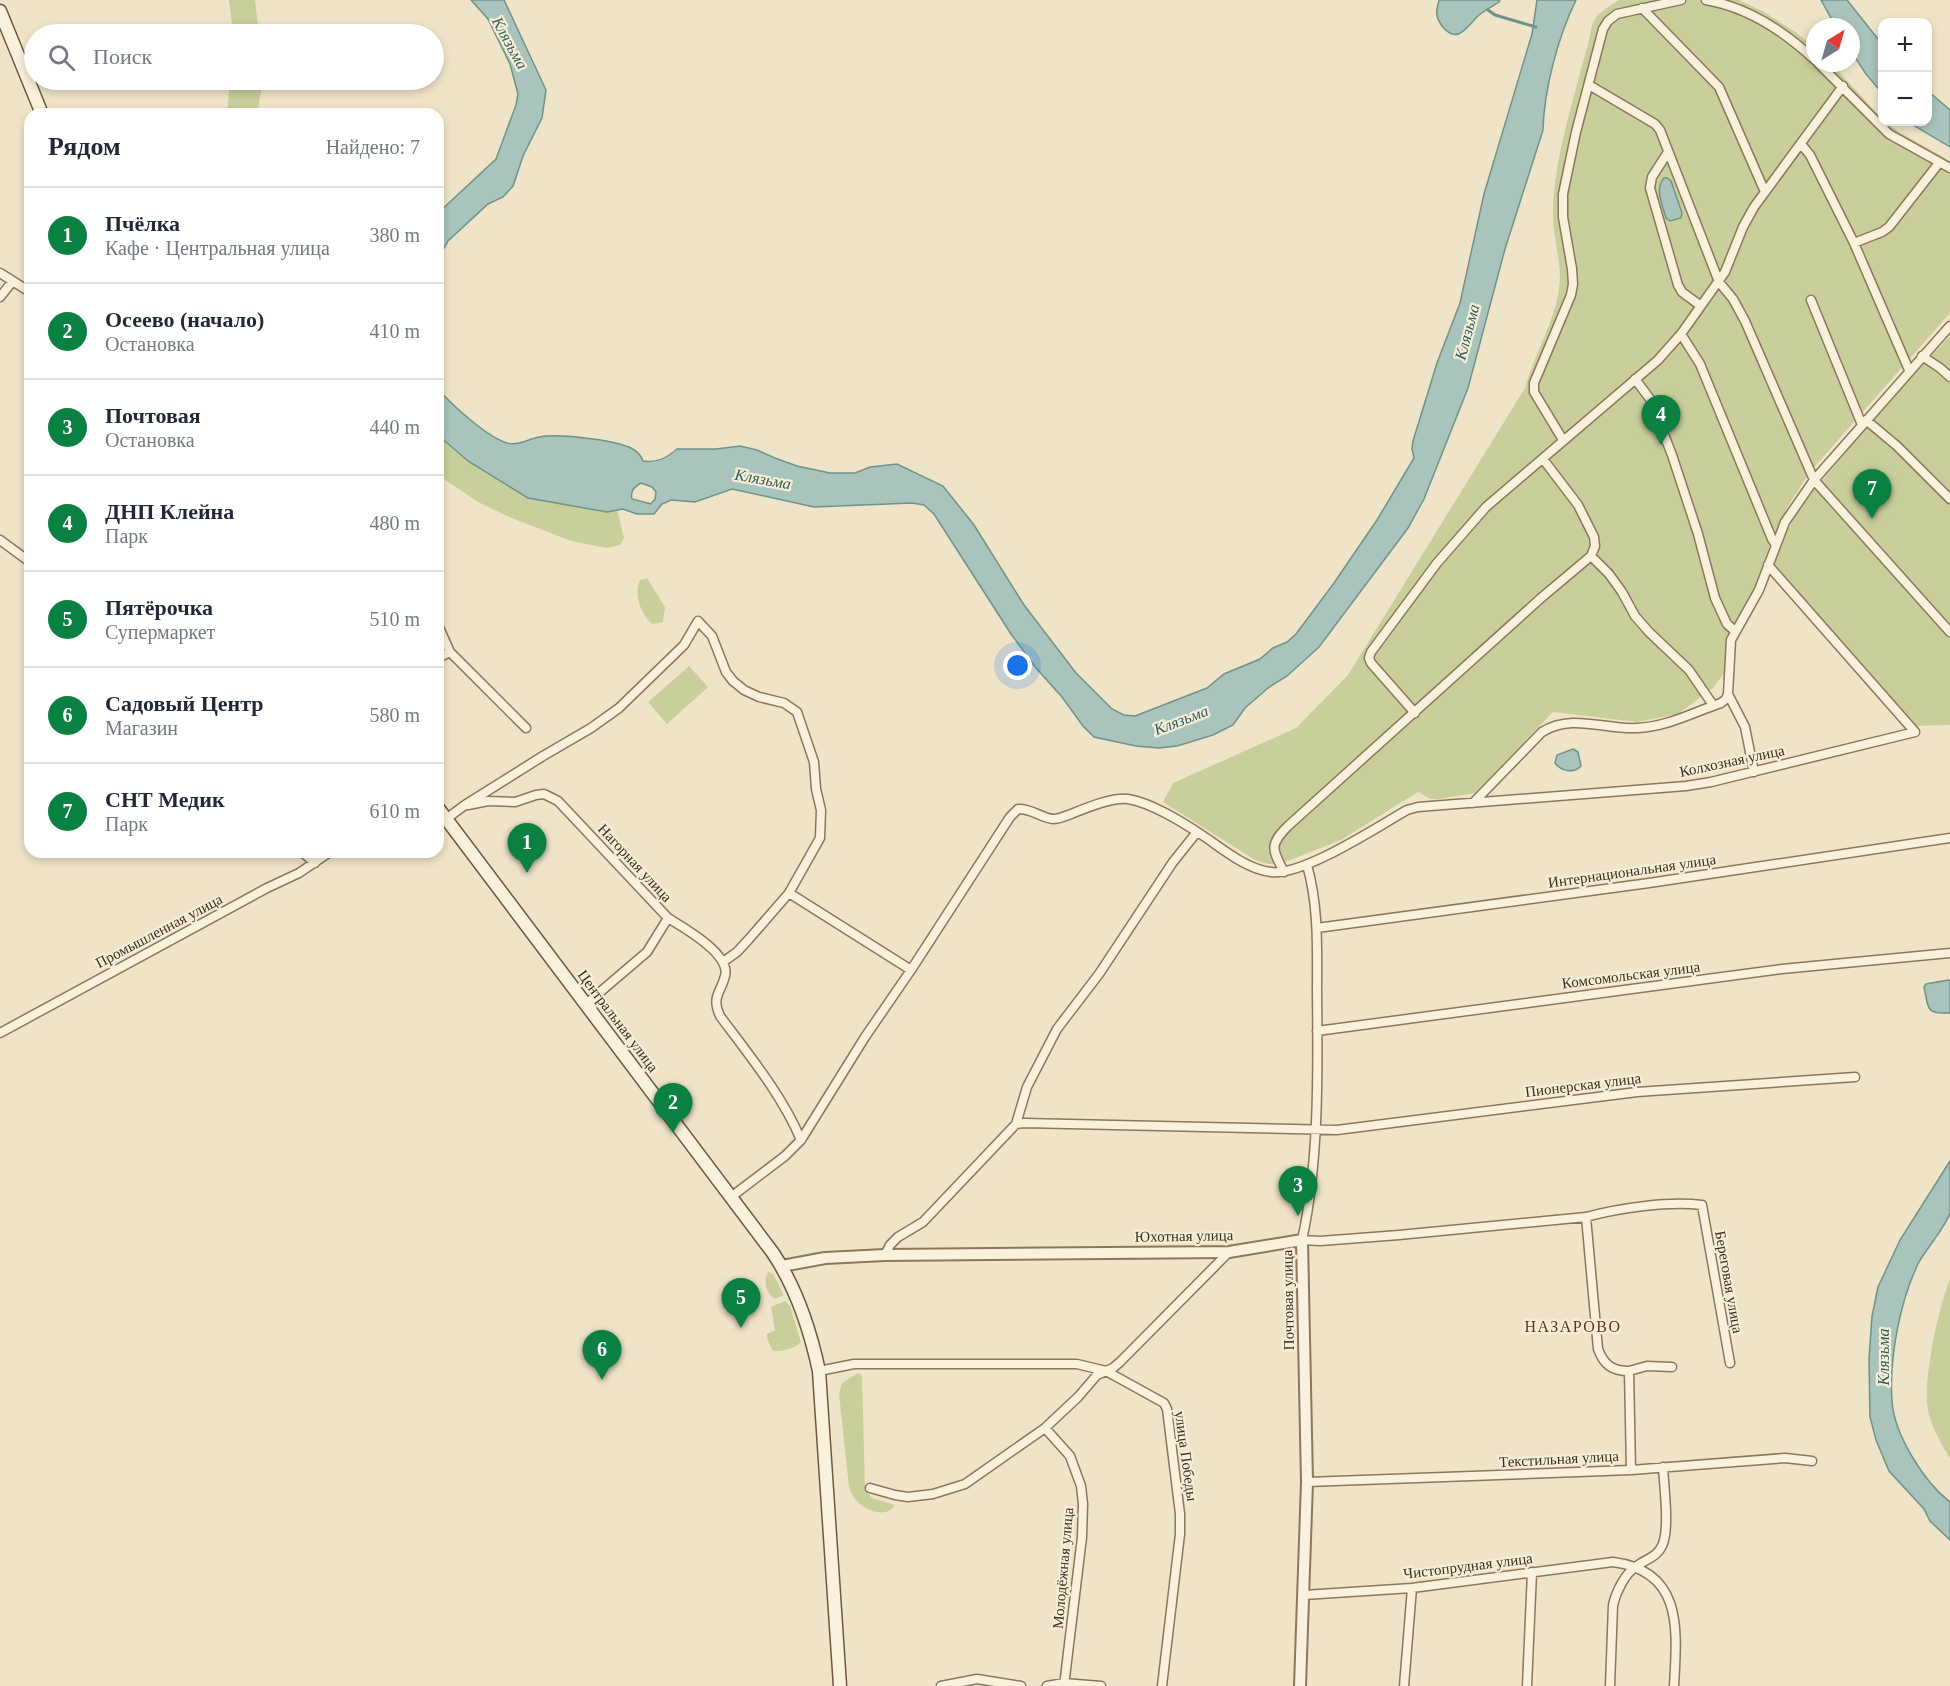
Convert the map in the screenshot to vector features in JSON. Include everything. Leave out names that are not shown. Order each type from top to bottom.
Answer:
[{"type":"main road","points":[[0,11],[24,70]]},
{"type":"main road","points":[[32,90],[40,108]]},
{"type":"main road","name":"Центральная улица","points":[[444,815],[773,1253],[782,1266],[803,1311],[819,1371],[840,1686]]},
{"type":"street","points":[[1563,440],[1534,392],[1534,383],[1573,284],[1563,217],[1563,194],[1576,132],[1603,29],[1608,21],[1617,14],[1681,0]]},
{"type":"street","points":[[1706,0],[1737,8],[1759,19],[1806,53]]},
{"type":"street","points":[[1642,8],[1719,87],[1765,192]]},
{"type":"street","points":[[1828,72],[1889,135],[1950,168]]},
{"type":"street","points":[[1589,85],[1655,124],[1660,130],[1719,282],[1733,299],[1745,321],[1814,480],[1950,632]]},
{"type":"street","points":[[1415,713],[1371,663],[1369,658],[1371,652],[1437,563],[1486,507],[1510,484],[1543,459],[1658,360],[1681,334],[1719,282],[1754,207],[1843,86]]},
{"type":"street","points":[[1801,144],[1810,155],[1854,243],[1909,370]]},
{"type":"street","points":[[1668,152],[1652,177],[1650,188],[1678,285],[1682,292],[1701,306]]},
{"type":"street","points":[[1854,243],[1889,227],[1939,163]]},
{"type":"street","points":[[0,273],[24,289]]},
{"type":"street","points":[[0,297],[12,282]]},
{"type":"street","points":[[1811,300],[1864,423],[1897,446],[1950,499]]},
{"type":"street","points":[[1473,802],[1542,732],[1552,726],[1564,722],[1637,728],[1664,724],[1726,699],[1731,640],[1759,590],[1785,522],[1814,480],[1950,326]]},
{"type":"street","points":[[1681,334],[1700,364],[1776,545]]},
{"type":"street","points":[[1922,356],[1950,377]]},
{"type":"street","points":[[1635,379],[1650,399],[1672,455],[1698,534],[1715,598],[1727,624],[1735,631]]},
{"type":"street","points":[[1284,872],[1275,855],[1276,837],[1541,598],[1591,556],[1595,546],[1594,537],[1578,506],[1543,459]]},
{"type":"street","points":[[0,540],[24,558]]},
{"type":"street","points":[[1591,556],[1609,574],[1635,616],[1648,632],[1689,670],[1713,705]]},
{"type":"street","name":"Колхозная улица","points":[[1307,865],[1407,810],[1418,807],[1686,786],[1754,772],[1915,732],[1768,565]]},
{"type":"street","points":[[447,819],[465,805],[591,728],[619,708],[684,645],[698,621],[712,636],[726,672],[733,681],[744,690],[791,706],[797,712],[814,762],[816,789],[821,810],[820,838],[789,893],[737,952],[723,962],[726,968],[725,976],[716,997],[716,1008],[720,1016],[757,1066],[801,1140]]},
{"type":"street","points":[[444,638],[450,651],[526,728]]},
{"type":"street","points":[[444,654],[450,651]]},
{"type":"street","points":[[1728,694],[1745,727],[1754,772]]},
{"type":"street","name":"Нагорная улица","points":[[465,805],[488,801],[515,802],[544,794],[551,797],[566,809],[668,918],[700,938],[716,952],[723,962]]},
{"type":"street","points":[[731,1197],[785,1156],[801,1140],[865,1037],[1004,826],[1018,809],[1025,809],[1054,819],[1093,806],[1128,799],[1145,804],[1258,869],[1284,872],[1307,865]]},
{"type":"street","points":[[885,1255],[890,1245],[898,1237],[923,1222],[1016,1124],[1027,1087],[1057,1029],[1099,974],[1193,830]]},
{"type":"street","name":"Интернациональная улица","points":[[1317,928],[1649,883],[1950,838]]},
{"type":"street","points":[[309,858],[315,863]]},
{"type":"street","name":"Промышленная улица","points":[[0,1033],[246,899],[299,873],[322,858]]},
{"type":"street","name":"Почтовая улица","points":[[1300,1686],[1307,1482],[1302,1240],[1308,1212],[1315,1129],[1317,1031],[1316,903],[1307,865]]},
{"type":"street","points":[[789,893],[911,970]]},
{"type":"street","points":[[586,1004],[647,952],[668,918]]},
{"type":"street","name":"Комсомольская улица","points":[[1317,1031],[1771,971],[1950,952]]},
{"type":"street","name":"Пионерская улица","points":[[1016,1124],[1349,1128],[1636,1092],[1855,1077]]},
{"type":"street","name":"Юхотная улица","points":[[782,1266],[825,1258],[885,1255],[1229,1252],[1302,1240],[1320,1241],[1399,1235],[1586,1217],[1608,1211],[1663,1205],[1685,1203],[1702,1205]]},
{"type":"street","name":"Береговая улица","points":[[1702,1205],[1730,1363]]},
{"type":"street","points":[[1586,1217],[1598,1349],[1603,1362],[1619,1371],[1647,1366],[1672,1367]]},
{"type":"street","points":[[870,1488],[908,1497],[951,1490],[965,1484],[1045,1428],[1078,1397],[1097,1375],[1120,1362],[1229,1252]]},
{"type":"street","name":"улица Победы","points":[[819,1371],[854,1364],[1077,1364],[1106,1371],[1164,1403],[1167,1409],[1180,1514],[1180,1534],[1162,1686]]},
{"type":"street","points":[[1629,1371],[1631,1470]]},
{"type":"street","name":"Молодёжная улица","points":[[1045,1428],[1070,1456],[1081,1486],[1083,1504],[1082,1537],[1064,1684]]},
{"type":"street","name":"Текстильная улица","points":[[1307,1482],[1631,1470],[1785,1458],[1812,1461]]},
{"type":"street","points":[[1610,1686],[1613,1605],[1616,1594],[1635,1566],[1649,1560],[1663,1545],[1665,1534],[1663,1467]]},
{"type":"street","name":"Чистопрудная улица","points":[[1304,1595],[1412,1588],[1613,1562],[1635,1566]]},
{"type":"street","points":[[1635,1566],[1660,1583],[1672,1605],[1676,1621],[1674,1686]]},
{"type":"street","points":[[1527,1686],[1532,1572]]},
{"type":"street","points":[[1404,1686],[1412,1588]]},
{"type":"street","points":[[941,1686],[977,1679],[987,1683],[1021,1686]]},
{"type":"street","points":[[1047,1686],[1064,1684],[1101,1686]]},
{"type":"green space","points":[[229,0],[255,0],[258,24],[232,24]]},
{"type":"green space","points":[[1619,0],[1739,0],[1764,12],[1806,40],[1806,72],[1839,72],[1878,115],[1878,126],[1891,126],[1950,161],[1950,313],[1810,472],[1788,506],[1772,539],[1756,584],[1727,638],[1724,673],[1713,688],[1678,714],[1637,722],[1553,712],[1475,793],[1430,799],[1418,792],[1341,840],[1280,864],[1268,864],[1255,860],[1163,802],[1173,783],[1296,728],[1348,675],[1525,388],[1553,314],[1559,289],[1560,270],[1553,211],[1557,172],[1564,133],[1593,23],[1602,11]]},
{"type":"green space","points":[[229,90],[261,90],[258,108],[228,108]]},
{"type":"green space","points":[[1950,336],[1950,725],[1915,726],[1774,566],[1787,531],[1801,506],[1874,418]]},
{"type":"green space","points":[[444,440],[468,461],[528,498],[607,512],[617,510],[624,538],[620,545],[607,548],[571,541],[478,502],[444,479]]},
{"type":"green space","points":[[647,578],[665,607],[663,622],[652,624],[644,615],[639,604],[638,586],[640,580]]},
{"type":"green space","points":[[689,666],[708,687],[667,724],[648,702]]},
{"type":"green space","points":[[768,1272],[773,1274],[784,1295],[775,1299],[769,1294],[766,1283]]},
{"type":"green space","points":[[1950,1279],[1950,1459],[1930,1418],[1927,1390],[1933,1340]]},
{"type":"green space","points":[[785,1301],[790,1306],[801,1342],[788,1349],[772,1350],[767,1338],[767,1334],[775,1330],[771,1307]]},
{"type":"green space","points":[[858,1373],[862,1376],[865,1490],[872,1498],[895,1505],[887,1512],[876,1512],[860,1504],[849,1487],[839,1394],[842,1383]]},
{"type":"water","name":"Клязьма","points":[[471,0],[504,0],[546,90],[542,118],[523,156],[513,186],[503,197],[488,204],[448,241],[444,248],[444,207],[496,159],[516,105],[518,94],[510,64],[488,19]]},
{"type":"water","points":[[1439,0],[1500,0],[1479,15],[1462,32],[1453,34],[1442,26],[1438,19]]},
{"type":"water","name":"Клязьма","points":[[1537,0],[1576,0],[1563,30],[1553,64],[1546,98],[1543,130],[1505,249],[1468,388],[1424,499],[1408,528],[1319,647],[1287,676],[1268,688],[1245,708],[1233,725],[1213,735],[1177,746],[1159,748],[1136,746],[1094,737],[1036,668],[1011,634],[934,514],[924,505],[912,503],[814,507],[732,489],[695,502],[671,500],[662,504],[654,514],[637,514],[623,509],[607,512],[528,498],[468,461],[444,440],[444,395],[480,427],[499,440],[511,444],[547,436],[585,438],[612,442],[631,448],[643,461],[662,459],[677,449],[716,449],[740,446],[757,450],[797,466],[830,473],[855,473],[870,467],[897,464],[943,486],[974,525],[1024,605],[1076,673],[1112,709],[1124,715],[1135,716],[1207,688],[1224,674],[1260,659],[1273,648],[1287,642],[1296,634],[1334,583],[1377,520],[1414,458],[1413,441],[1437,363],[1460,303],[1484,194],[1532,34]],"holes":[[[641,483],[652,487],[656,492],[651,504],[632,499],[633,490]]]},
{"type":"water","points":[[1821,0],[1847,0],[1878,39],[1878,88],[1860,65],[1860,18],[1831,18]]},
{"type":"water","points":[[1932,94],[1950,110],[1950,147],[1915,126],[1932,126]]},
{"type":"water","points":[[1664,178],[1671,181],[1682,213],[1681,218],[1670,221],[1666,218],[1659,192]]},
{"type":"water","points":[[1573,749],[1578,752],[1581,766],[1571,771],[1564,770],[1555,763],[1557,755]]},
{"type":"water","points":[[1950,981],[1950,1013],[1932,1011],[1928,1005],[1924,987],[1926,984]]},
{"type":"water","name":"Клязьма","points":[[1950,1161],[1950,1212],[1919,1262],[1901,1311],[1892,1366],[1892,1401],[1898,1428],[1912,1456],[1930,1482],[1950,1502],[1950,1540],[1930,1521],[1924,1509],[1889,1471],[1876,1440],[1870,1417],[1869,1359],[1872,1316],[1878,1287],[1900,1240]]},
{"type":"waterway","points":[[1488,10],[1495,15],[1536,27]]},
{"type":"place","name":"ДНП Клейна","points":[[1661,445]]},
{"type":"place","name":"СНТ Медик","points":[[1872,519]]},
{"type":"place","name":"Пчёлка","points":[[527,873]]},
{"type":"place","name":"Осеево (начало)","points":[[673,1133]]},
{"type":"place","name":"Почтовая","points":[[1298,1216]]},
{"type":"place","name":"Пятёрочка","points":[[741,1328]]},
{"type":"place","name":"Садовый Центр","points":[[602,1380]]},
{"type":"district","name":"НАЗАРОВО","points":[[1573,1326]]}]
